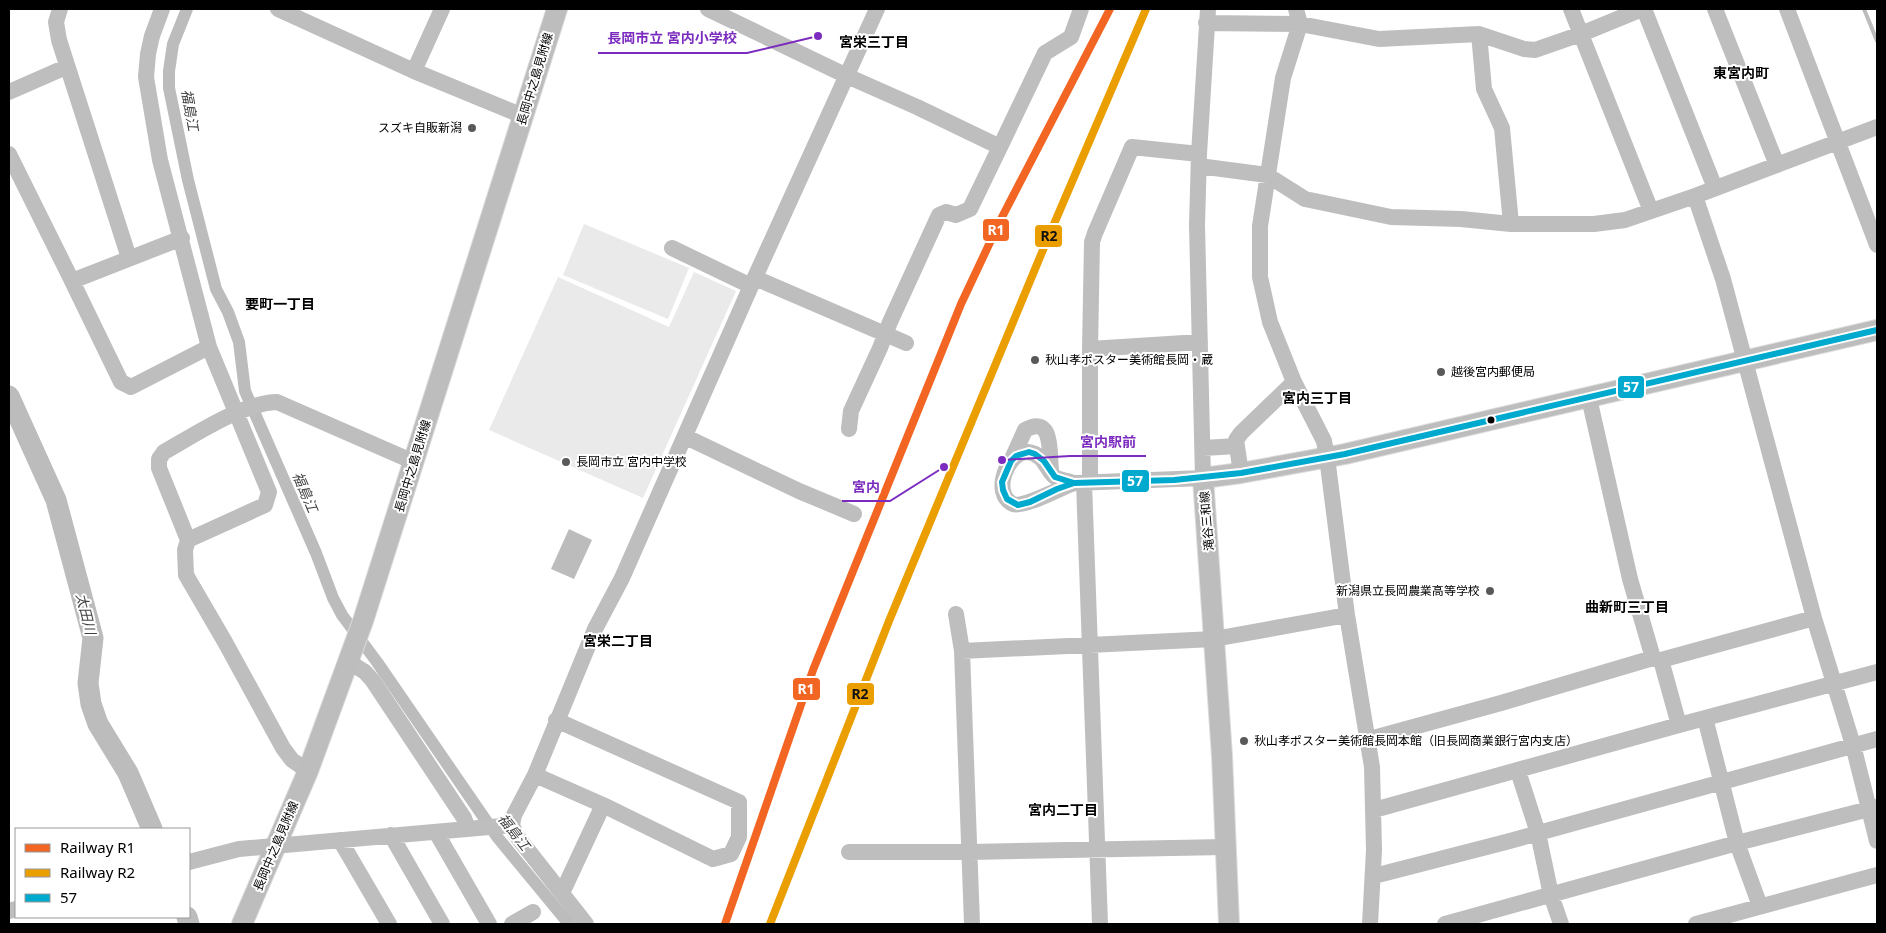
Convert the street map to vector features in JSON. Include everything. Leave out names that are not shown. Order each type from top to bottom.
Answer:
[{"type":"main road","name":"長岡中之島見附線","points":[[244,919],[308,771],[363,622],[557,9]]},
{"type":"main road","name":"滝谷三和線","points":[[1230,924],[1222,756],[1203,478],[1327,457],[1877,330]]},
{"type":"street","points":[[60,9],[56,30],[66,67],[130,258]]},
{"type":"street","points":[[162,9],[152,36],[146,77],[160,160],[182,238],[209,347],[241,411],[269,492],[265,505],[188,540]]},
{"type":"street","points":[[278,9],[414,71],[524,116]]},
{"type":"street","points":[[414,71],[442,9]]},
{"type":"street","points":[[708,9],[1000,147]]},
{"type":"street","points":[[190,862],[239,849],[506,825],[514,815],[535,775],[556,720],[596,629],[622,578],[686,437],[753,282],[877,9]]},
{"type":"street","points":[[849,430],[851,410],[938,215],[946,212],[956,215],[970,209],[1045,53],[1071,37],[1081,9]]},
{"type":"street","points":[[1571,9],[1651,211]]},
{"type":"street","points":[[1051,470],[1048,435],[1036,426],[1025,430],[1002,482],[1004,495],[1012,503],[1018,505],[1030,502],[1057,489],[1083,483],[1203,478],[1197,242],[1199,160],[1207,16],[1298,16],[1379,39],[1479,34],[1524,49],[1535,50],[1643,9],[1715,188]]},
{"type":"street","points":[[1715,9],[1777,165]]},
{"type":"street","points":[[1787,9],[1877,246]]},
{"type":"street","points":[[1298,16],[1283,78],[1267,175],[1260,226],[1260,277],[1270,322],[1294,382],[1324,441],[1327,457],[1347,615],[1366,740],[1372,767],[1374,876],[1370,924]]},
{"type":"street","points":[[1479,34],[1484,88],[1502,128],[1511,224]]},
{"type":"street","points":[[9,92],[66,67]]},
{"type":"street","points":[[1100,924],[1083,483],[1090,349],[1092,242],[1132,147],[1267,175],[1305,200],[1391,217],[1460,219],[1511,224],[1594,224],[1625,220],[1695,196],[1877,127]]},
{"type":"street","points":[[9,154],[121,382],[131,387],[209,347]]},
{"type":"street","points":[[1695,196],[1723,278],[1814,618],[1873,808],[1877,841]]},
{"type":"street","points":[[72,282],[182,238]]},
{"type":"street","points":[[672,248],[906,343]]},
{"type":"street","points":[[1090,349],[1200,342]]},
{"type":"street","points":[[1241,473],[1236,440],[1294,382]]},
{"type":"street","points":[[1589,398],[1630,579],[1679,725]]},
{"type":"street","points":[[308,771],[292,760],[283,748],[222,635],[186,575],[185,550],[188,540],[159,468],[159,460],[164,452],[241,411],[264,402],[277,402],[414,462]]},
{"type":"street","points":[[686,437],[799,491],[854,514]]},
{"type":"street","points":[[1203,448],[1237,446]]},
{"type":"street","points":[[1010,461],[1016,456],[1029,452],[1040,458],[1055,477],[1083,483]]},
{"type":"street","points":[[956,614],[962,652],[972,924]]},
{"type":"street","points":[[962,652],[1214,639],[1347,615]]},
{"type":"street","points":[[1366,740],[1657,659],[1814,618]]},
{"type":"street","points":[[349,662],[365,672],[373,681],[473,829]]},
{"type":"street","points":[[1374,810],[1877,672]]},
{"type":"street","points":[[1706,718],[1737,843],[1760,906]]},
{"type":"street","points":[[535,775],[603,805],[713,859],[731,854],[739,837],[739,802],[556,720]]},
{"type":"street","points":[[1374,876],[1538,833],[1877,739]]},
{"type":"street","points":[[1518,771],[1538,833],[1551,895],[1561,924]]},
{"type":"street","points":[[562,893],[603,805]]},
{"type":"street","points":[[1445,924],[1737,843],[1873,808]]},
{"type":"street","points":[[506,825],[516,834],[586,924]]},
{"type":"street","points":[[436,832],[489,924]]},
{"type":"street","points":[[390,835],[442,924]]},
{"type":"street","points":[[340,840],[389,924]]},
{"type":"street","points":[[849,852],[1225,848]]},
{"type":"street","points":[[1696,924],[1877,874]]},
{"type":"street","points":[[512,924],[533,912]]},
{"type":"shaded area","points":[[584,224],[689,268],[668,319],[563,275]]},
{"type":"shaded area","points":[[694,272],[736,291],[643,498],[489,430],[558,277],[669,327]]},
{"type":"shaded area","points":[[569,529],[592,540],[574,579],[551,569]]},
{"type":"waterway","name":"福島江","points":[[187,9],[173,44],[169,71],[169,88],[188,180],[216,289],[228,312],[239,342],[245,391],[316,553],[333,598],[342,615],[377,662],[498,838],[569,924]]},
{"type":"waterway","points":[[1864,9],[1877,41]]},
{"type":"waterway","name":"太田川","points":[[9,396],[56,500],[93,638],[88,683],[91,704],[98,724],[128,773],[152,828]]},
{"type":"waterway","name":"太田川","points":[[187,918],[189,924]]},
{"type":"railway","points":[[725,924],[813,670],[961,304],[1001,219],[1110,9]]},
{"type":"railway","points":[[770,924],[809,828]]},
{"type":"rail line","name":"R1","points":[[725,924],[813,670],[961,304],[1001,219],[1110,9]]},
{"type":"rail line","name":"R2","points":[[770,924],[889,621],[1045,245],[1146,9]]},
{"type":"transit line","name":"57","points":[[1074,483],[1055,477],[1044,461],[1029,452],[1016,456],[1011,461],[1002,482],[1007,499],[1018,505],[1030,502],[1074,483],[1174,480],[1241,473],[1345,454],[1877,330]]},
{"type":"place","name":"長岡市立 宮内小学校","points":[[818,36]]},
{"type":"place","name":"スズキ自販新潟","points":[[472,128]]},
{"type":"place","name":"秋山孝ポスター美術館長岡・蔵","points":[[1035,360]]},
{"type":"place","name":"越後宮内郵便局","points":[[1441,372]]},
{"type":"place","name":"宮内駅前","points":[[1002,460]]},
{"type":"place","name":"長岡市立 宮内中学校","points":[[566,462]]},
{"type":"place","name":"宮内","points":[[944,467]]},
{"type":"place","name":"新潟県立長岡農業高等学校","points":[[1490,591]]},
{"type":"place","name":"秋山孝ポスター美術館長岡本館（旧長岡商業銀行宮内支店）","points":[[1244,741]]},
{"type":"district","name":"宮栄三丁目","points":[[874,42]]},
{"type":"district","name":"東宮内町","points":[[1741,73]]},
{"type":"district","name":"要町一丁目","points":[[280,304]]},
{"type":"district","name":"宮内三丁目","points":[[1317,398]]},
{"type":"district","name":"曲新町三丁目","points":[[1627,607]]},
{"type":"district","name":"宮栄二丁目","points":[[618,641]]},
{"type":"district","name":"宮内二丁目","points":[[1063,810]]}]
